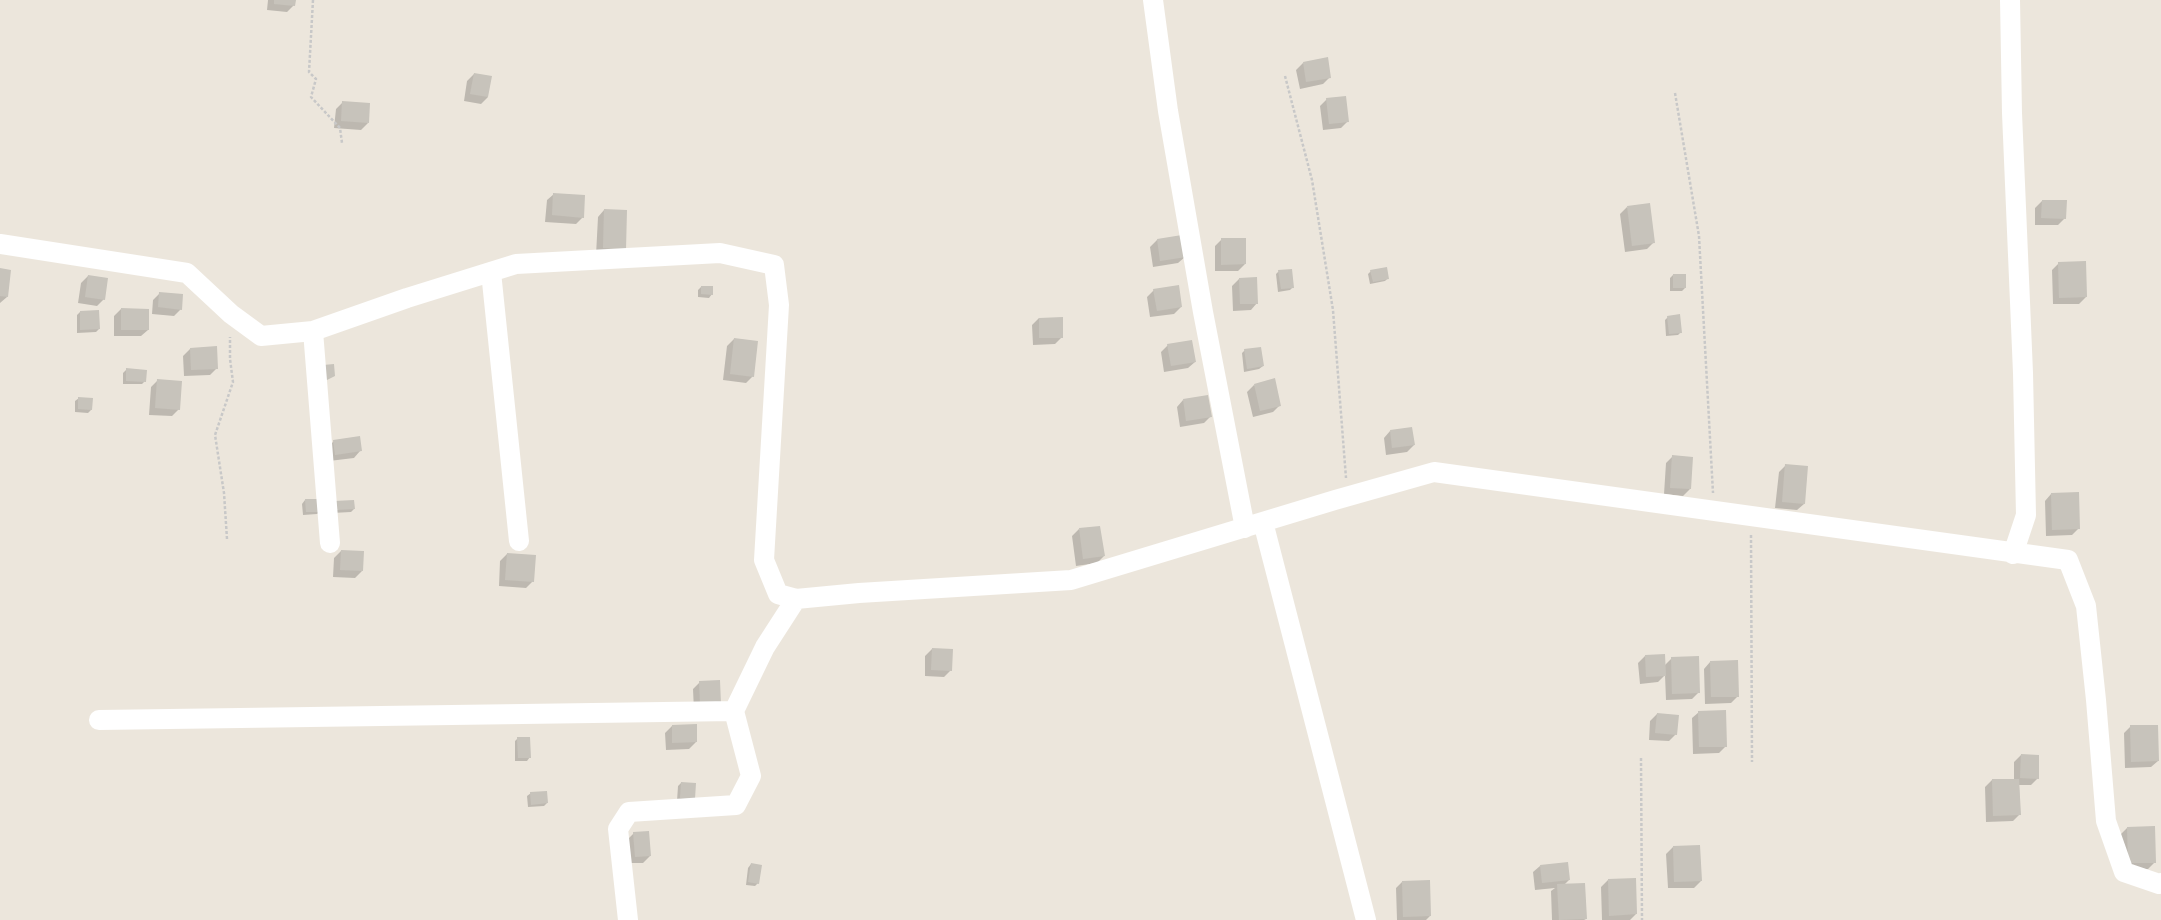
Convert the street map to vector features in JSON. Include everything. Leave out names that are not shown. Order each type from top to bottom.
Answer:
[{"type":"street","points":[[1153,0],[1168,111],[1203,312],[1245,528]]},
{"type":"street","points":[[2010,0],[2012,113],[2023,373],[2026,515],[2014,554]]},
{"type":"street","points":[[0,244],[187,273],[231,314],[261,336],[313,331],[407,298],[516,264],[720,253],[774,265],[779,305],[764,560],[778,594],[796,599],[860,593],[1071,580],[1348,496],[1434,472],[2014,554],[2068,560],[2086,606],[2096,700],[2106,821],[2124,872],[2161,883]]},
{"type":"street","points":[[491,272],[519,542]]},
{"type":"street","points":[[313,331],[330,543]]},
{"type":"street","points":[[1264,522],[1366,920]]},
{"type":"street","points":[[628,920],[618,829],[628,812],[736,805],[751,776],[734,711],[765,647],[796,599]]},
{"type":"street","points":[[99,720],[734,711]]},
{"type":"path","points":[[313,0],[309,72],[316,79],[311,97],[340,128],[342,143]]},
{"type":"path","points":[[1285,76],[1312,180],[1333,310],[1348,496]]},
{"type":"path","points":[[1675,93],[1699,236],[1709,387],[1714,511]]},
{"type":"path","points":[[226,539],[224,493],[215,435],[233,382],[229,330]]},
{"type":"path","points":[[1751,516],[1753,609],[1752,762]]},
{"type":"path","points":[[1641,758],[1642,920]]},
{"type":"building","points":[[274,0],[296,0],[295,6],[274,4]]},
{"type":"building","points":[[1328,57],[1331,78],[1306,82],[1303,62]]},
{"type":"building","points":[[474,73],[492,76],[488,97],[470,94]]},
{"type":"building","points":[[1346,96],[1349,122],[1329,124],[1326,98]]},
{"type":"building","points":[[342,101],[370,103],[369,123],[341,121]]},
{"type":"building","points":[[553,193],[585,195],[584,218],[552,215]]},
{"type":"building","points":[[2042,200],[2067,200],[2066,219],[2041,218]]},
{"type":"building","points":[[1650,203],[1655,243],[1632,246],[1627,206]]},
{"type":"building","points":[[604,209],[627,210],[626,250],[603,248]]},
{"type":"building","points":[[1182,235],[1186,257],[1160,261],[1157,239]]},
{"type":"building","points":[[1221,238],[1246,238],[1246,264],[1221,265]]},
{"type":"building","points":[[2086,261],[2087,297],[2059,298],[2058,262]]},
{"type":"building","points":[[1387,267],[1389,279],[1373,282],[1370,270]]},
{"type":"building","points":[[0,268],[11,270],[8,297],[0,296]]},
{"type":"building","points":[[1292,269],[1294,288],[1281,289],[1278,270]]},
{"type":"building","points":[[1673,274],[1686,274],[1686,288],[1673,288]]},
{"type":"building","points":[[88,275],[108,278],[105,300],[85,297]]},
{"type":"building","points":[[1257,277],[1258,304],[1240,304],[1239,278]]},
{"type":"building","points":[[1179,285],[1182,307],[1157,311],[1153,289]]},
{"type":"building","points":[[701,286],[713,286],[713,295],[701,294]]},
{"type":"building","points":[[159,292],[183,294],[182,310],[158,307]]},
{"type":"building","points":[[121,308],[149,309],[149,330],[121,330]]},
{"type":"building","points":[[99,310],[100,329],[80,330],[80,311]]},
{"type":"building","points":[[1680,314],[1682,333],[1669,334],[1667,316]]},
{"type":"building","points":[[1063,317],[1063,338],[1039,338],[1039,318]]},
{"type":"building","points":[[734,338],[758,341],[754,377],[730,374]]},
{"type":"building","points":[[1192,340],[1196,362],[1171,366],[1167,344]]},
{"type":"building","points":[[217,346],[218,369],[191,370],[190,348]]},
{"type":"building","points":[[1261,347],[1264,366],[1247,369],[1244,349]]},
{"type":"building","points":[[334,364],[335,376],[325,381],[323,365]]},
{"type":"building","points":[[126,368],[147,370],[146,382],[126,381]]},
{"type":"building","points":[[1275,378],[1281,406],[1260,411],[1254,384]]},
{"type":"building","points":[[157,379],[182,381],[180,410],[155,408]]},
{"type":"building","points":[[1208,395],[1212,417],[1186,421],[1183,399]]},
{"type":"building","points":[[78,397],[93,398],[92,410],[78,409]]},
{"type":"building","points":[[1412,427],[1415,445],[1392,448],[1390,430]]},
{"type":"building","points":[[360,436],[362,451],[335,455],[333,440]]},
{"type":"building","points":[[1672,455],[1693,457],[1691,489],[1670,488]]},
{"type":"building","points":[[1785,464],[1808,466],[1805,504],[1782,502]]},
{"type":"building","points":[[2079,492],[2080,529],[2052,530],[2051,493]]},
{"type":"building","points":[[305,499],[321,499],[322,512],[306,512]]},
{"type":"building","points":[[354,500],[355,509],[335,510],[334,501]]},
{"type":"building","points":[[1100,526],[1105,556],[1083,559],[1079,528]]},
{"type":"building","points":[[341,550],[364,551],[363,571],[340,570]]},
{"type":"building","points":[[507,553],[536,555],[534,582],[505,580]]},
{"type":"building","points":[[932,648],[953,649],[952,671],[931,670]]},
{"type":"building","points":[[1665,654],[1666,676],[1646,677],[1645,655]]},
{"type":"building","points":[[1699,656],[1700,693],[1672,694],[1671,657]]},
{"type":"building","points":[[1738,660],[1739,697],[1711,697],[1710,661]]},
{"type":"building","points":[[720,680],[721,704],[700,704],[699,681]]},
{"type":"building","points":[[1726,710],[1727,747],[1699,747],[1698,711]]},
{"type":"building","points":[[1657,713],[1679,715],[1677,735],[1655,733]]},
{"type":"building","points":[[697,724],[697,742],[672,743],[672,725]]},
{"type":"building","points":[[2130,725],[2158,725],[2159,761],[2131,762]]},
{"type":"building","points":[[517,737],[530,737],[531,758],[518,758]]},
{"type":"building","points":[[2021,754],[2039,755],[2039,779],[2020,778]]},
{"type":"building","points":[[1992,779],[2019,779],[2021,815],[1993,816]]},
{"type":"building","points":[[681,782],[696,783],[695,799],[680,798]]},
{"type":"building","points":[[547,791],[548,803],[531,805],[530,792]]},
{"type":"building","points":[[2155,826],[2156,863],[2128,863],[2127,827]]},
{"type":"building","points":[[649,831],[651,856],[635,857],[633,832]]},
{"type":"building","points":[[1700,845],[1702,881],[1674,882],[1673,846]]},
{"type":"building","points":[[1568,862],[1570,880],[1542,883],[1540,865]]},
{"type":"building","points":[[751,863],[762,865],[759,884],[748,882]]},
{"type":"building","points":[[1636,878],[1637,914],[1609,916],[1608,879]]},
{"type":"building","points":[[1430,880],[1431,916],[1403,917],[1402,881]]},
{"type":"building","points":[[1585,883],[1587,919],[1559,920],[1557,884]]}]
